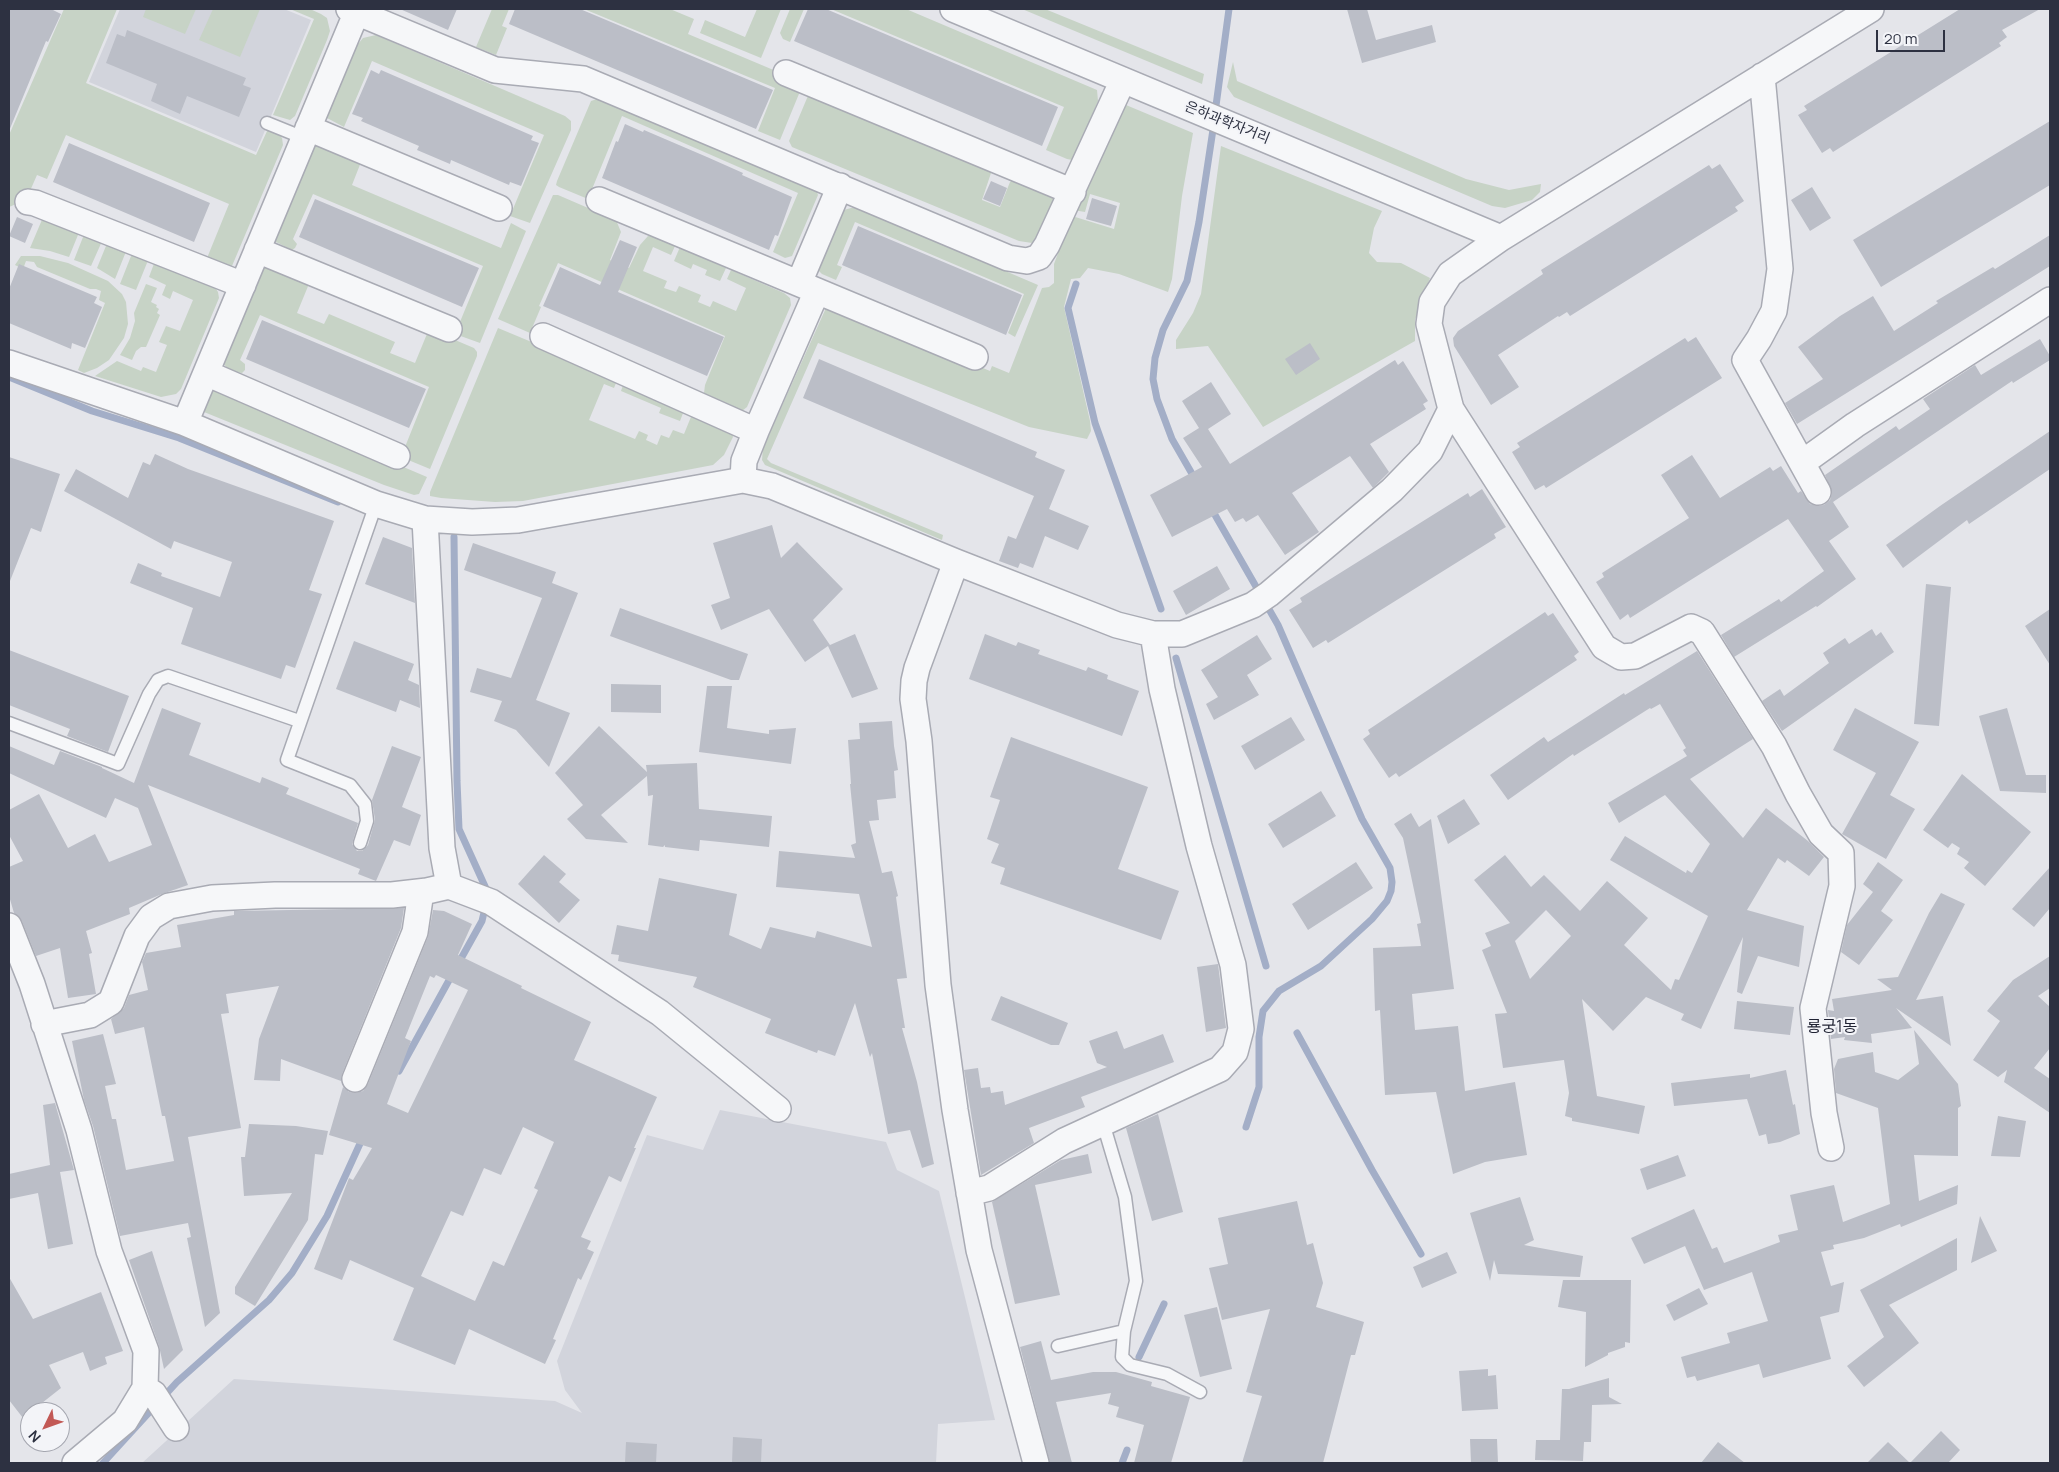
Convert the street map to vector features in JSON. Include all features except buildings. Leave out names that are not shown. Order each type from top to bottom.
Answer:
[{"type":"street","name":"은하과학자거리","points":[[953,9],[1501,238]]},
{"type":"street","points":[[1831,1148],[1824,1113],[1813,1008],[1842,886],[1841,853],[1821,834],[1774,746],[1702,632],[1691,627],[1635,656],[1622,657],[1604,647],[1451,409],[1429,324],[1432,302],[1450,274],[1501,238],[1870,9]]},
{"type":"street","points":[[185,423],[306,133],[355,10],[495,70],[583,79],[1008,258],[1027,261],[1039,257],[1048,245],[1123,80]]},
{"type":"street","points":[[786,73],[1073,192]]},
{"type":"street","points":[[1762,76],[1780,269],[1774,311],[1745,360],[1818,492]]},
{"type":"street","points":[[306,133],[499,208]]},
{"type":"street","points":[[743,480],[744,461],[808,287],[840,186]]},
{"type":"street","points":[[599,200],[976,357]]},
{"type":"street","points":[[28,202],[36,203],[243,285]]},
{"type":"street","points":[[257,250],[449,329]]},
{"type":"street","points":[[1802,463],[1855,425],[2050,300]]},
{"type":"street","points":[[543,336],[756,431]]},
{"type":"street","points":[[9,363],[185,423],[376,504],[425,519],[472,522],[518,520],[743,480],[772,486],[956,562],[1117,625],[1153,634],[1182,634],[1261,600],[1398,484],[1430,451],[1451,409]]},
{"type":"street","points":[[206,373],[396,456]]},
{"type":"street","points":[[425,519],[442,848],[449,886]]},
{"type":"street","points":[[956,562],[917,668],[914,699],[920,751],[938,985],[955,1110],[979,1250],[1036,1463]]},
{"type":"street","points":[[969,1193],[989,1188],[1064,1140],[1220,1069],[1234,1052],[1241,1029],[1233,966],[1199,846],[1162,689],[1153,634]]},
{"type":"street","points":[[44,1024],[90,1015],[111,1002],[137,936],[151,917],[169,906],[212,898],[275,895],[392,895],[421,892],[449,886],[486,900],[660,1013],[778,1109]]},
{"type":"street","points":[[355,1079],[415,932],[421,892]]},
{"type":"street","points":[[9,926],[19,948],[79,1130],[109,1250],[146,1351],[160,1405],[125,1421],[75,1463]]},
{"type":"lane","points":[[267,122],[306,133]]},
{"type":"lane","points":[[360,843],[367,821],[364,804],[350,785],[286,760],[376,504]]},
{"type":"lane","points":[[9,723],[118,764],[149,694],[158,680],[168,676],[299,721]]},
{"type":"lane","points":[[1103,1123],[1125,1197],[1136,1281],[1124,1331],[1122,1357],[1130,1365],[1167,1374],[1200,1392]]},
{"type":"lane","points":[[1058,1346],[1124,1331]]},
{"type":"shaded area","points":[[120,9],[284,9],[311,20],[256,152],[89,82]]},
{"type":"shaded area","points":[[720,1110],[886,1142],[897,1170],[939,1191],[995,1420],[938,1424],[936,1463],[142,1463],[234,1379],[555,1401],[582,1413],[565,1390],[557,1361],[647,1135],[703,1150]]},
{"type":"green space","points":[[64,9],[117,9],[86,83],[256,155],[268,129],[279,134],[282,138],[283,145],[232,266],[227,269],[205,263],[229,204],[66,135],[47,179],[37,175],[26,200],[9,207],[9,135]]},
{"type":"green space","points":[[146,9],[196,9],[185,34],[143,17]]},
{"type":"green space","points":[[213,9],[260,9],[240,57],[199,40]]},
{"type":"green space","points":[[290,9],[310,9],[321,14],[327,18],[330,31],[295,116],[290,120],[273,115],[314,19]]},
{"type":"green space","points":[[492,9],[509,9],[502,26],[507,28],[496,55],[476,47]]},
{"type":"green space","points":[[584,9],[670,9],[694,19],[688,34],[783,74],[801,89],[780,140],[758,131],[775,88]]},
{"type":"green space","points":[[757,9],[781,9],[761,58],[700,33],[705,20],[745,37]]},
{"type":"green space","points":[[790,9],[804,9],[790,42],[783,39],[780,33]]},
{"type":"green space","points":[[831,9],[906,9],[1097,90],[1098,101],[1075,156],[1072,160],[1067,159],[1046,150],[1064,107]]},
{"type":"green space","points":[[1022,9],[1045,9],[1204,74],[1202,84]]},
{"type":"green space","points":[[376,35],[565,116],[571,121],[571,130],[530,223],[510,216],[544,135],[372,61],[344,127],[327,118],[327,113],[354,49],[363,38]]},
{"type":"green space","points":[[1233,62],[1237,81],[1466,179],[1509,190],[1541,184],[1540,192],[1532,200],[1505,208],[1492,206],[1234,97],[1227,87]]},
{"type":"green space","points":[[810,91],[992,170],[982,200],[1000,207],[1010,182],[1014,179],[1053,195],[1053,202],[1041,233],[1032,243],[1019,241],[792,147],[789,141]]},
{"type":"green space","points":[[603,97],[816,189],[818,195],[792,256],[785,258],[773,252],[798,193],[622,116],[588,199],[556,185],[591,101]]},
{"type":"green space","points":[[1126,105],[1193,133],[1182,196],[1172,279],[1168,292],[1119,274],[1088,268],[1080,278],[1071,279],[1064,307],[1090,421],[1091,431],[1087,439],[1029,427],[818,343],[767,459],[771,463],[943,535],[942,540],[765,465],[762,460],[763,448],[826,308],[838,307],[990,371],[992,366],[1009,373],[1042,288],[1049,287],[1054,283],[1054,264],[1072,216],[1114,229],[1120,203],[1090,194],[1085,212],[1073,210],[1120,109]]},
{"type":"green space","points":[[316,137],[363,157],[352,185],[501,248],[511,223],[526,231],[480,343],[455,334],[483,266],[313,194],[293,239],[297,244],[295,248],[292,250],[276,242],[275,238]]},
{"type":"green space","points":[[1221,146],[1382,211],[1374,228],[1369,253],[1377,262],[1401,263],[1430,278],[1415,320],[1415,341],[1263,427],[1208,346],[1176,349],[1176,340],[1193,313],[1201,294]]},
{"type":"green space","points":[[553,195],[558,195],[616,220],[621,232],[610,260],[629,268],[640,245],[648,236],[653,236],[675,246],[671,255],[653,247],[643,271],[667,281],[664,288],[676,292],[679,286],[701,295],[698,302],[710,307],[713,301],[736,311],[746,288],[727,279],[731,270],[784,293],[790,298],[791,305],[747,407],[742,411],[709,400],[704,393],[705,385],[725,336],[558,263],[539,306],[541,307],[530,333],[498,319]]},
{"type":"green space","points":[[858,208],[1038,285],[1015,337],[1008,333],[1024,294],[855,222],[837,265],[842,267],[836,280],[822,274],[819,271],[818,264],[839,215],[844,210]]},
{"type":"green space","points":[[44,215],[80,230],[69,257],[50,251],[30,248]]},
{"type":"green space","points":[[85,232],[103,239],[91,266],[74,260]]},
{"type":"green space","points":[[108,241],[127,249],[115,279],[97,268]]},
{"type":"green space","points":[[680,247],[726,268],[720,281],[705,275],[707,270],[693,264],[691,269],[674,261]]},
{"type":"green space","points":[[133,251],[149,258],[136,290],[120,284]]},
{"type":"green space","points":[[21,256],[40,256],[68,263],[108,281],[122,294],[126,302],[128,324],[124,338],[109,360],[97,368],[84,373],[78,370],[105,303],[99,300],[101,291],[90,289],[37,267],[34,262],[26,261],[23,269],[15,265]]},
{"type":"green space","points":[[155,261],[214,286],[219,298],[181,389],[176,394],[161,397],[95,376],[117,361],[141,371],[143,367],[156,372],[167,345],[159,342],[166,326],[180,331],[193,300],[173,291],[170,299],[162,295],[166,285],[149,277]]},
{"type":"green space","points":[[266,263],[311,279],[297,313],[324,324],[329,314],[395,342],[390,353],[415,363],[429,329],[474,348],[477,356],[430,469],[401,457],[429,387],[260,315],[240,360],[245,364],[245,370],[242,373],[236,372],[228,369],[223,363],[262,266]]},
{"type":"green space","points":[[146,284],[157,288],[151,302],[157,305],[156,307],[159,309],[157,313],[160,315],[146,347],[141,347],[136,351],[132,360],[120,355],[130,338],[135,321],[134,313]]},
{"type":"green space","points":[[498,328],[618,378],[614,388],[604,384],[589,420],[635,439],[639,431],[648,435],[646,440],[657,445],[661,435],[669,438],[673,430],[684,434],[693,412],[732,432],[733,437],[724,455],[713,465],[523,501],[495,502],[430,496],[430,492]]},
{"type":"green space","points":[[624,382],[685,408],[680,421],[659,413],[661,408],[621,391]]},
{"type":"green space","points":[[212,388],[220,389],[427,477],[419,494],[414,495],[384,485],[204,412],[201,405]]},
{"type":"waterway","points":[[1215,113],[1229,9]]},
{"type":"waterway","points":[[1195,479],[1172,439],[1157,399],[1153,379],[1155,358],[1163,330],[1187,281],[1199,222],[1214,123]]},
{"type":"waterway","points":[[1076,284],[1068,308],[1095,423],[1161,609]]},
{"type":"waterway","points":[[9,377],[92,411],[179,438],[338,502]]},
{"type":"waterway","points":[[1211,508],[1278,625],[1362,819],[1390,868],[1392,882],[1387,901],[1372,919],[1321,966],[1279,991],[1263,1011],[1259,1037],[1259,1087],[1246,1127]]},
{"type":"waterway","points":[[454,537],[459,829],[488,893]]},
{"type":"waterway","points":[[1176,658],[1266,966]]},
{"type":"waterway","points":[[458,964],[482,921],[486,904]]},
{"type":"waterway","points":[[399,1071],[453,973]]},
{"type":"waterway","points":[[1297,1033],[1372,1170],[1421,1254]]},
{"type":"waterway","points":[[103,1463],[177,1382],[269,1300],[292,1273],[327,1216],[363,1137]]},
{"type":"waterway","points":[[1139,1357],[1164,1304]]},
{"type":"waterway","points":[[1122,1463],[1127,1450]]},
{"type":"district","name":"룡궁1동","points":[[1832,1028]]}]
